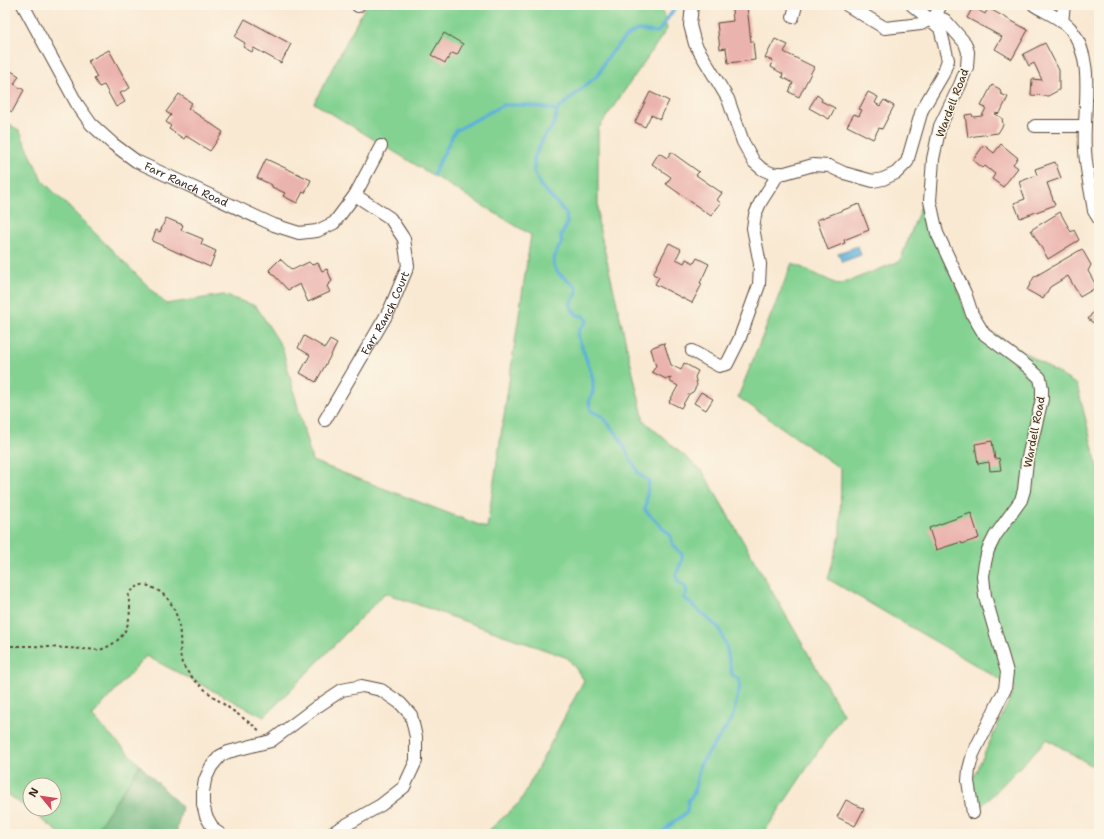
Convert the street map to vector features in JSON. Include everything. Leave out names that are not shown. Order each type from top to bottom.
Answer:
[{"type":"street","name":"Farr Ranch Road","points":[[23,5],[63,80],[91,124],[136,161],[274,225],[299,233],[317,231],[334,223],[355,195],[381,146]]},
{"type":"street","name":"Wardell Road","points":[[692,5],[690,25],[695,44],[728,99],[743,142],[754,162],[762,169],[773,174],[813,165],[829,166],[844,173],[873,181],[883,179],[896,173],[907,162],[922,110],[943,74],[948,60],[935,13]]},
{"type":"street","points":[[793,17],[796,5]]},
{"type":"street","points":[[847,5],[885,28],[921,24],[935,13]]},
{"type":"street","name":"Wardell Road","points":[[912,5],[935,13],[945,20],[965,43],[968,52],[966,67],[960,85],[940,126],[933,158],[930,201],[937,233],[965,293],[972,314],[984,334],[1028,367],[1040,378],[1042,388],[1042,399],[1027,461],[1024,490],[1021,500],[995,536],[984,562],[983,576],[985,596],[1007,672],[1005,689],[973,754],[969,769],[968,781],[973,813]]},
{"type":"street","points":[[1034,5],[1069,27],[1081,48],[1086,65],[1084,150],[1094,211],[1099,219]]},
{"type":"street","points":[[1062,22],[1064,5]]},
{"type":"street","points":[[1035,126],[1085,126]]},
{"type":"street","points":[[692,350],[719,366],[726,364],[738,340],[759,285],[760,264],[753,228],[756,214],[760,203],[779,173]]},
{"type":"street","name":"Farr Ranch Court","points":[[325,420],[390,309],[408,266],[404,239],[390,218],[355,195]]},
{"type":"street","points":[[220,834],[214,830],[210,824],[203,804],[205,780],[211,767],[220,756],[228,752],[271,740],[314,708],[342,690],[362,686],[381,690],[400,703],[411,715],[416,737],[416,761],[404,786],[381,805],[330,834]]},
{"type":"path","points":[[5,646],[100,650],[110,646],[120,639],[128,621],[129,593],[137,586],[146,584],[161,591],[170,599],[175,612],[180,634],[182,664],[191,676],[271,740]]},
{"type":"green space","points":[[366,5],[661,5],[667,29],[598,129],[598,222],[644,421],[703,472],[843,714],[763,834],[485,834],[520,802],[584,680],[568,658],[385,593],[264,717],[146,656],[92,716],[140,765],[94,834],[61,834],[38,817],[62,817],[62,777],[22,777],[22,805],[5,792],[5,120],[20,132],[42,180],[166,304],[223,295],[256,306],[282,347],[312,461],[487,528],[531,235],[314,103]]},
{"type":"green space","points":[[923,201],[934,236],[960,295],[967,317],[1077,385],[1099,473],[1099,770],[1047,739],[980,808],[966,793],[1015,688],[828,579],[840,535],[841,469],[738,397],[792,263],[839,285],[900,261]]},
{"type":"green space","points":[[140,765],[182,807],[176,834],[94,834]]},
{"type":"water","points":[[858,246],[861,255],[842,262],[838,253]]},
{"type":"building","points":[[747,6],[751,42],[753,41],[755,60],[728,63],[726,48],[720,49],[717,23],[733,21],[732,8]]},
{"type":"building","points":[[973,7],[985,14],[988,8],[1028,30],[1012,59],[995,49],[1002,37],[967,18]]},
{"type":"building","points":[[245,19],[291,44],[281,63],[254,48],[252,52],[243,47],[245,43],[235,37]]},
{"type":"building","points":[[444,33],[463,44],[457,55],[452,53],[445,63],[431,55]]},
{"type":"building","points":[[775,39],[788,45],[784,52],[814,67],[799,97],[789,92],[793,83],[782,77],[783,74],[771,67],[773,61],[765,58]]},
{"type":"building","points":[[1045,43],[1059,70],[1059,90],[1048,96],[1031,95],[1032,79],[1042,80],[1034,63],[1029,66],[1023,54]]},
{"type":"building","points":[[109,50],[130,88],[120,93],[125,102],[116,107],[104,85],[99,87],[94,79],[97,77],[88,61]]},
{"type":"building","points":[[8,69],[19,76],[14,84],[24,90],[12,112],[5,108],[5,73]]},
{"type":"building","points":[[992,85],[1000,89],[1001,94],[1008,97],[1000,113],[995,114],[1002,118],[1003,125],[998,133],[968,137],[965,115],[972,114],[973,117],[982,116],[986,108],[981,106]]},
{"type":"building","points":[[650,92],[669,101],[660,119],[651,115],[645,127],[635,122]]},
{"type":"building","points":[[868,92],[878,97],[875,103],[880,106],[884,100],[894,106],[882,129],[879,128],[873,139],[847,126],[854,114],[859,116],[862,110],[859,109]]},
{"type":"building","points":[[179,94],[192,103],[188,108],[223,132],[210,151],[186,136],[184,139],[169,129],[171,126],[166,122],[171,115],[166,112]]},
{"type":"building","points":[[817,95],[822,99],[821,101],[835,108],[829,119],[809,108]]},
{"type":"building","points":[[1001,144],[1018,158],[1013,164],[1018,168],[1003,187],[992,179],[995,174],[985,166],[983,168],[973,160],[984,145],[994,153]]},
{"type":"building","points":[[671,152],[699,172],[696,175],[722,193],[717,200],[721,203],[711,216],[666,184],[671,177],[652,164],[659,153],[667,158]]},
{"type":"building","points":[[266,159],[311,180],[305,193],[303,192],[297,203],[283,196],[285,193],[257,178]]},
{"type":"building","points":[[1055,162],[1061,178],[1047,183],[1055,205],[1020,218],[1014,203],[1025,199],[1019,182],[1037,175],[1035,169]]},
{"type":"building","points":[[859,204],[869,230],[844,240],[845,243],[828,250],[817,220]]},
{"type":"building","points":[[1060,212],[1071,232],[1074,230],[1079,240],[1048,259],[1031,230]]},
{"type":"building","points":[[166,218],[183,225],[181,230],[203,239],[201,244],[216,251],[210,267],[152,241],[156,230],[160,232]]},
{"type":"building","points":[[669,243],[681,249],[676,259],[684,263],[686,259],[694,263],[697,258],[709,264],[700,283],[702,284],[692,303],[655,284],[659,277],[653,274]]},
{"type":"building","points":[[1082,249],[1091,265],[1088,271],[1097,287],[1080,297],[1068,276],[1050,287],[1043,299],[1027,290],[1034,277]]},
{"type":"building","points":[[280,259],[292,270],[309,262],[312,265],[318,263],[322,271],[327,269],[332,281],[327,286],[330,292],[308,302],[300,284],[288,290],[269,270]]},
{"type":"building","points":[[1099,304],[1099,320],[1098,319],[1095,324],[1088,319]]},
{"type":"building","points":[[304,336],[325,348],[330,340],[337,344],[316,382],[300,373],[310,355],[298,348]]},
{"type":"building","points":[[664,343],[671,365],[681,370],[684,363],[698,371],[695,377],[697,385],[693,392],[689,394],[681,408],[669,402],[678,386],[669,381],[671,378],[666,379],[652,372],[656,366],[651,349]]},
{"type":"building","points":[[701,392],[713,399],[706,410],[694,403]]},
{"type":"building","points":[[992,441],[995,459],[999,458],[1001,470],[990,471],[989,462],[978,464],[975,444]]},
{"type":"building","points":[[971,513],[979,538],[962,544],[961,542],[936,550],[929,528]]},
{"type":"building","points":[[846,800],[864,809],[855,826],[837,817]]},
{"type":"waterway","points":[[664,830],[687,812],[688,801],[694,793],[700,765],[732,719],[740,686],[739,679],[732,675],[726,645],[719,628],[684,598],[687,592],[685,586],[678,582],[676,575],[682,561],[682,554],[673,545],[670,535],[645,510],[649,481],[639,474],[617,434],[602,416],[591,411],[589,401],[593,392],[593,378],[578,336],[579,330],[587,321],[584,316],[577,315],[571,308],[571,302],[577,293],[576,286],[558,273],[554,263],[554,258],[562,243],[561,236],[567,224],[566,213],[540,185],[534,171],[534,158],[544,137],[554,124],[557,110],[599,74],[605,61],[624,38],[637,30],[658,32],[677,5]]},
{"type":"waterway","points":[[433,175],[455,131],[503,105],[527,105],[557,110]]}]
